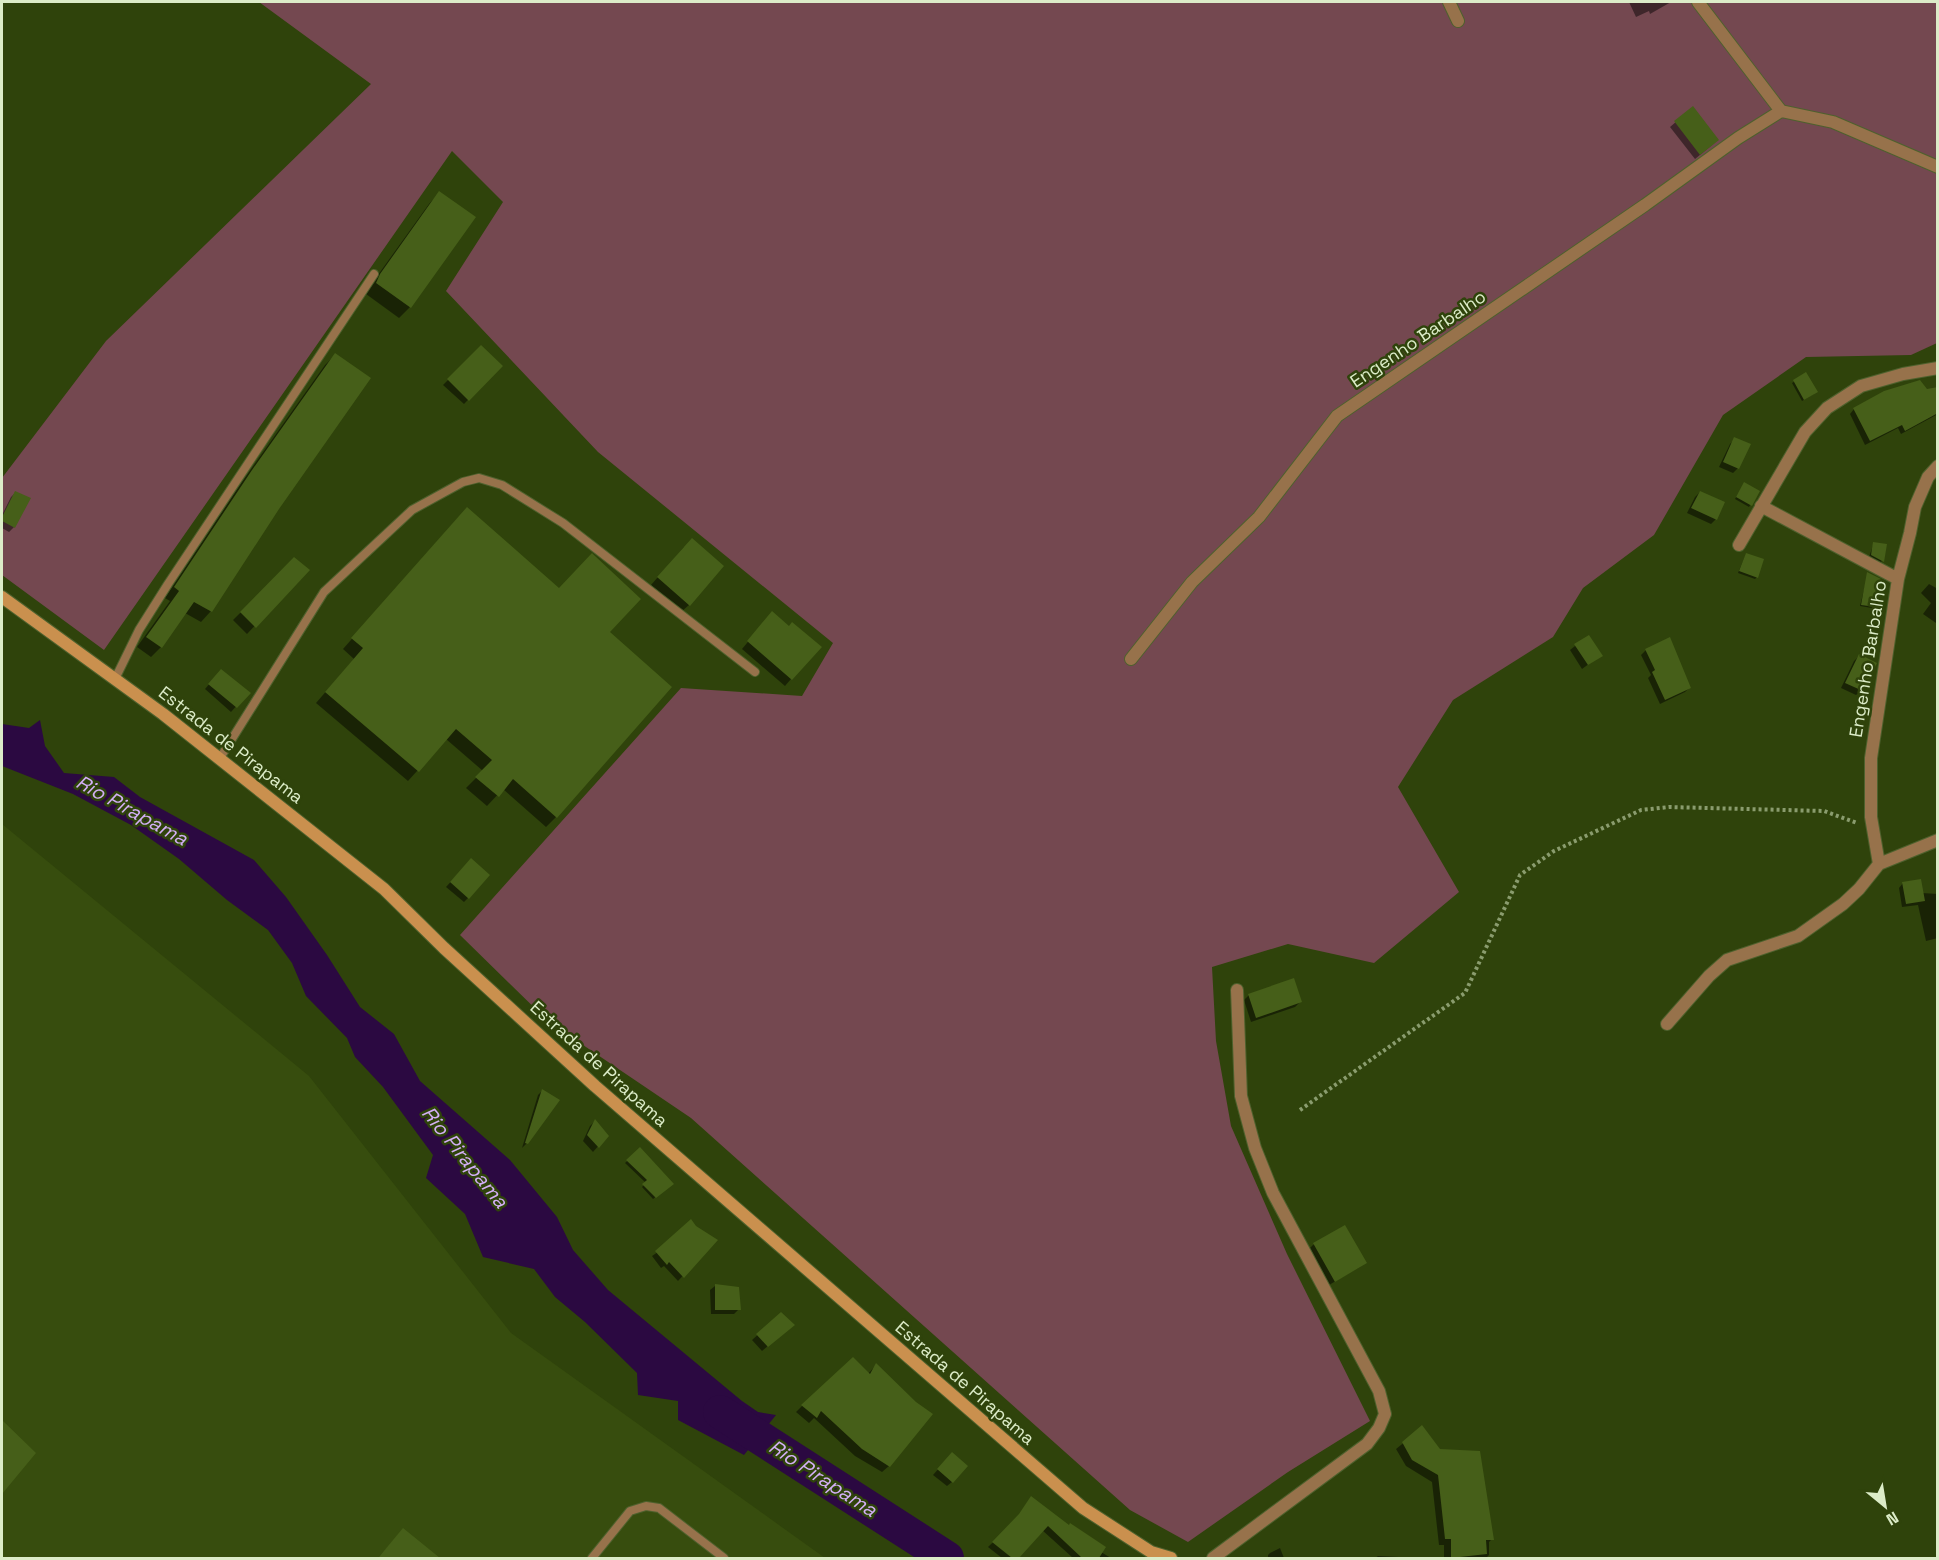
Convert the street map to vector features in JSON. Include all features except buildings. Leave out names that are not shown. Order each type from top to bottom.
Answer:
[{"type":"main road","name":"Estrada de Pirapama","points":[[2,597],[163,714],[384,889],[444,948],[595,1086],[1083,1508],[1151,1552],[1171,1558]]},
{"type":"street","points":[[1449,2],[1458,21]]},
{"type":"street","points":[[1698,2],[1781,111],[1833,122],[1938,167]]},
{"type":"street","name":"Engenho Barbalho","points":[[1131,659],[1192,582],[1260,517],[1337,416],[1645,205],[1738,138],[1781,111]]},
{"type":"street","points":[[1739,546],[1804,432],[1827,408],[1861,386],[1903,374],[1938,368]]},
{"type":"street","name":"Engenho Barbalho","points":[[1879,864],[1872,828],[1871,758],[1899,579],[1915,507],[1928,477],[1938,466]]},
{"type":"street","points":[[1761,506],[1899,579]]},
{"type":"street","points":[[1666,1024],[1709,976],[1727,960],[1798,936],[1843,904],[1859,889],[1879,864],[1938,840]]},
{"type":"street","points":[[1213,1558],[1367,1444],[1385,1414],[1379,1391],[1273,1193],[1255,1149],[1241,1096],[1237,990]]},
{"type":"lane","points":[[115,679],[139,630],[168,584],[374,274]]},
{"type":"lane","points":[[220,758],[324,592],[412,510],[463,482],[479,478],[502,485],[563,523],[755,672]]},
{"type":"lane","points":[[592,1558],[630,1511],[646,1506],[659,1508],[724,1558]]},
{"type":"path","points":[[1300,1110],[1465,993],[1520,875],[1554,851],[1641,810],[1669,807],[1824,811],[1872,828]]},
{"type":"shaded area","points":[[259,2],[1937,2],[1937,343],[1911,355],[1806,357],[1723,415],[1654,535],[1583,588],[1553,637],[1453,700],[1398,787],[1459,892],[1374,963],[1288,944],[1212,967],[1216,1041],[1231,1126],[1287,1254],[1370,1421],[1288,1472],[1188,1542],[1130,1510],[691,1118],[549,1022],[460,935],[681,688],[802,696],[833,643],[598,452],[446,291],[503,202],[452,151],[104,650],[2,575],[2,478],[106,341],[371,84]]},
{"type":"shaded area","points":[[2,824],[309,1076],[511,1333],[825,1558],[2,1558]]},
{"type":"water","points":[[40,720],[45,746],[64,773],[114,777],[140,797],[254,860],[286,897],[360,1007],[394,1034],[420,1081],[510,1160],[557,1217],[573,1250],[608,1290],[742,1401],[758,1412],[776,1415],[744,1455],[678,1420],[678,1401],[638,1395],[637,1373],[585,1322],[555,1297],[534,1269],[483,1257],[465,1214],[426,1178],[433,1155],[383,1087],[355,1057],[347,1038],[306,996],[292,963],[268,930],[227,900],[179,859],[131,825],[73,794],[2,766],[2,724],[29,728]]},
{"type":"waterway","name":"Rio Pirapama","points":[[720,1412],[947,1558]]}]
